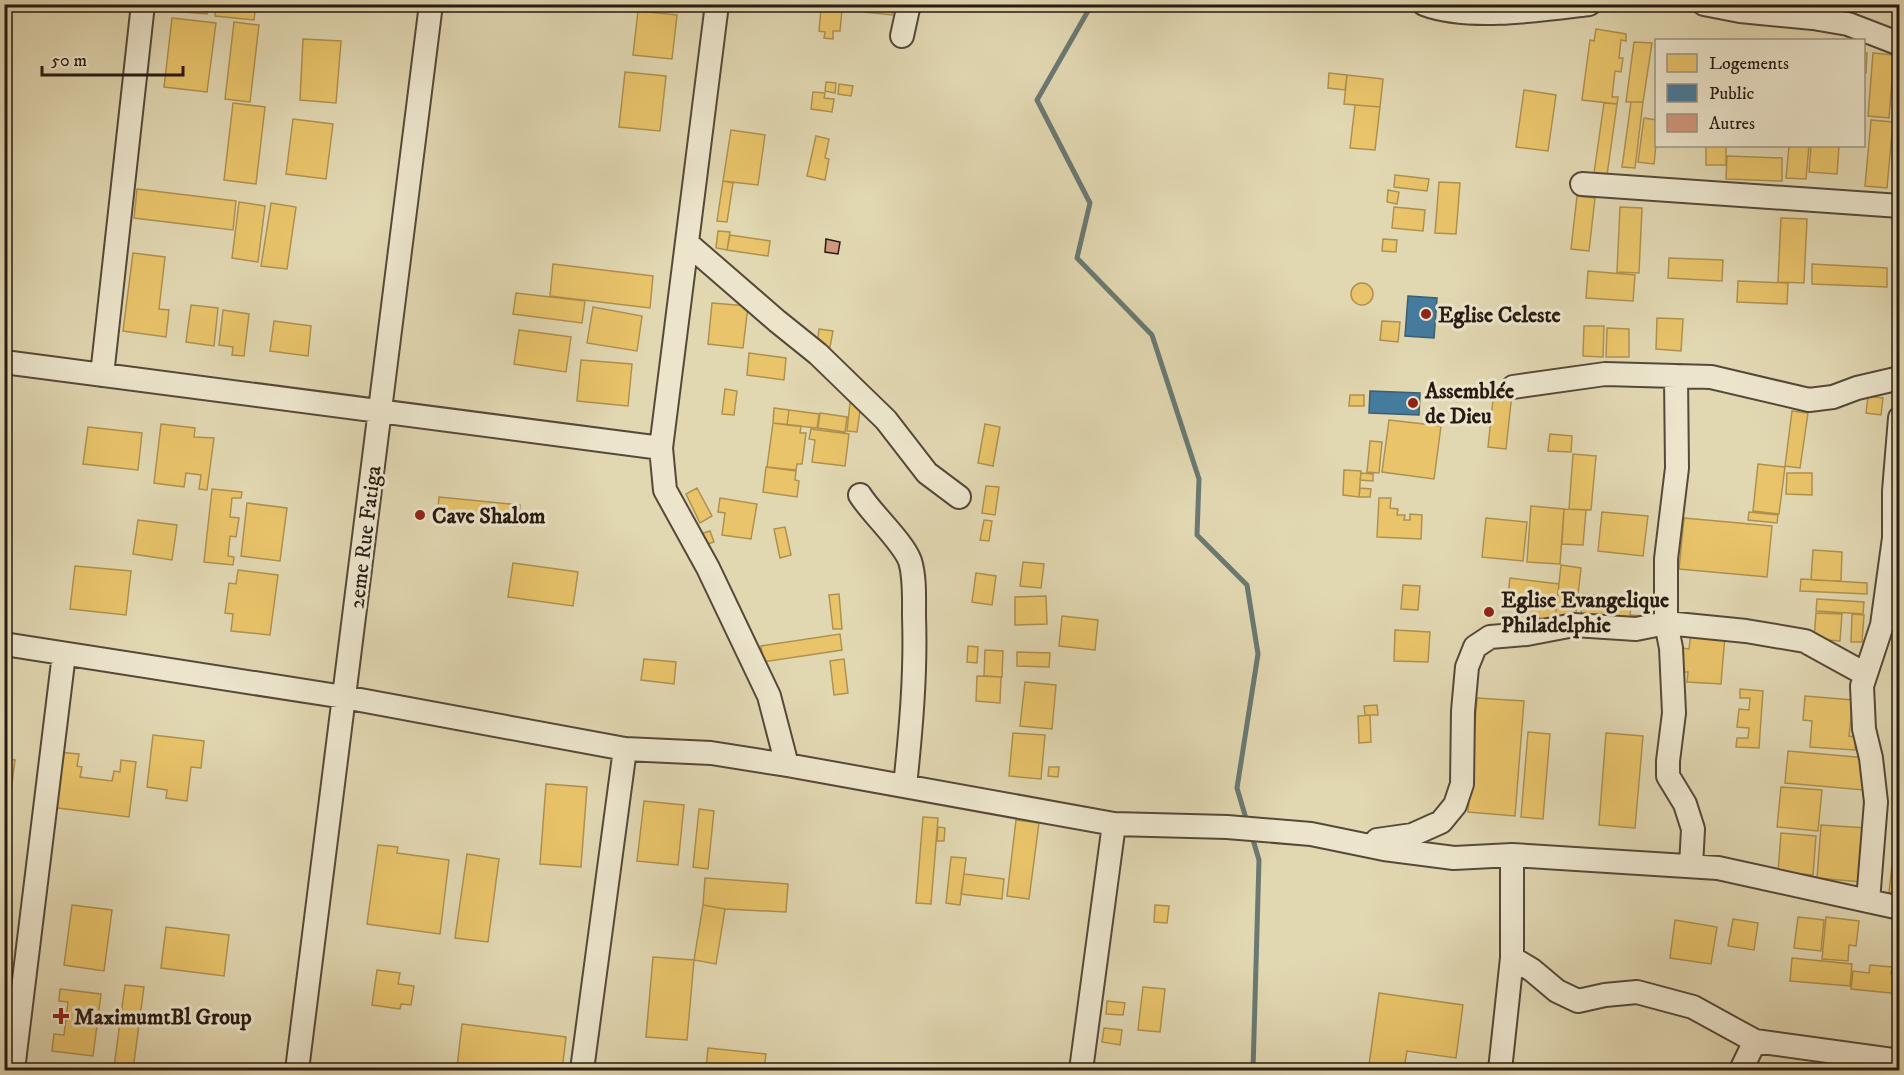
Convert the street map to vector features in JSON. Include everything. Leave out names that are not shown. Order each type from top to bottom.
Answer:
[{"type":"street","points":[[102,375],[143,4]]},
{"type":"street","name":"2eme Rue Fatiga","points":[[297,1071],[431,4]]},
{"type":"street","points":[[717,4],[662,448],[665,490],[708,568],[769,696],[787,765]]},
{"type":"street","points":[[902,36],[909,4]]},
{"type":"street","points":[[1424,4],[1434,8],[1475,12],[1547,9],[1589,4]]},
{"type":"street","points":[[1704,4],[1740,11],[1814,11],[1899,44]]},
{"type":"street","points":[[1582,184],[1899,206]]},
{"type":"street","points":[[687,243],[818,354],[886,420],[927,473],[959,498]]},
{"type":"street","points":[[4,362],[662,448]]},
{"type":"street","points":[[1513,387],[1605,374],[1711,377],[1809,400],[1833,397],[1857,388],[1899,378]]},
{"type":"street","points":[[1676,376],[1677,468],[1666,560],[1666,623],[1671,648],[1674,714],[1668,776],[1685,804],[1693,829],[1691,867]]},
{"type":"street","points":[[1868,901],[1876,802],[1871,758],[1864,729],[1862,686],[1882,626],[1894,538],[1894,491],[1899,418]]},
{"type":"street","points":[[860,495],[910,561],[914,592],[915,658],[905,786]]},
{"type":"street","points":[[1346,841],[1368,841],[1412,835],[1441,822],[1455,805],[1462,784],[1463,711],[1467,667],[1475,647],[1490,637],[1527,634],[1574,625],[1636,629],[1666,623],[1746,631],[1805,641],[1865,674]]},
{"type":"street","points":[[4,644],[344,697],[625,749],[711,753],[787,765],[1114,824],[1227,827],[1311,834],[1454,858],[1512,855],[1718,868],[1899,908]]},
{"type":"street","points":[[13,1071],[64,654]]},
{"type":"street","points":[[582,1071],[625,749]]},
{"type":"street","points":[[1081,1071],[1114,824]]},
{"type":"street","points":[[1500,1071],[1512,958],[1512,855]]},
{"type":"street","points":[[1512,958],[1532,970],[1557,992],[1578,1001],[1605,995],[1637,992],[1693,1007],[1755,1041],[1899,1061]]},
{"type":"street","points":[[1740,1071],[1755,1041]]},
{"type":"building: Logements","points":[[160,4],[208,4],[207,14],[159,10]]},
{"type":"building: Logements","points":[[216,4],[256,4],[254,20],[215,16]]},
{"type":"building: Logements","points":[[866,4],[893,4],[892,15],[865,12]]},
{"type":"building: Logements","points":[[821,8],[842,10],[840,31],[833,31],[833,39],[824,38],[825,32],[819,31]]},
{"type":"building: Logements","points":[[638,11],[677,15],[672,59],[633,55]]},
{"type":"building: Logements","points":[[172,18],[216,23],[207,92],[164,87]]},
{"type":"building: Logements","points":[[234,22],[259,25],[250,102],[225,99]]},
{"type":"building: Logements","points":[[1596,29],[1626,34],[1626,41],[1621,40],[1619,58],[1623,58],[1621,72],[1615,71],[1612,97],[1618,97],[1617,104],[1582,100],[1590,40],[1594,41]]},
{"type":"building: Logements","points":[[303,39],[341,41],[336,103],[300,100]]},
{"type":"building: Logements","points":[[1634,42],[1652,43],[1643,102],[1626,102]]},
{"type":"building: Logements","points":[[1865,53],[1867,53],[1866,73]]},
{"type":"building: Logements","points":[[1873,53],[1894,55],[1889,118],[1868,116]]},
{"type":"building: Logements","points":[[625,72],[666,76],[660,131],[619,127]]},
{"type":"building: Logements","points":[[1329,73],[1347,75],[1345,90],[1328,88]]},
{"type":"building: Logements","points":[[1347,75],[1383,79],[1380,107],[1344,104]]},
{"type":"building: Logements","points":[[826,82],[836,83],[835,93],[825,91]]},
{"type":"building: Logements","points":[[839,84],[853,86],[851,96],[838,94]]},
{"type":"building: Logements","points":[[1524,90],[1556,95],[1548,151],[1516,147]]},
{"type":"building: Logements","points":[[813,92],[825,93],[824,98],[834,99],[832,112],[811,109]]},
{"type":"building: Logements","points":[[1631,102],[1643,102],[1635,168],[1622,167]]},
{"type":"building: Logements","points":[[233,103],[265,107],[256,184],[224,180]]},
{"type":"building: Logements","points":[[1604,103],[1617,104],[1607,175],[1594,173]]},
{"type":"building: Logements","points":[[1355,105],[1380,107],[1375,150],[1350,148]]},
{"type":"building: Logements","points":[[1644,118],[1655,120],[1654,164],[1638,162]]},
{"type":"building: Logements","points":[[293,119],[333,124],[326,179],[286,174]]},
{"type":"building: Logements","points":[[1871,120],[1893,122],[1887,188],[1865,186]]},
{"type":"building: Logements","points":[[731,130],[765,135],[758,185],[723,181]]},
{"type":"building: Logements","points":[[816,136],[829,139],[825,158],[829,159],[825,180],[807,176]]},
{"type":"building: Logements","points":[[1706,147],[1726,147],[1726,165],[1706,165]]},
{"type":"building: Logements","points":[[1789,147],[1809,147],[1806,179],[1786,178]]},
{"type":"building: Logements","points":[[1811,147],[1839,147],[1837,174],[1809,172]]},
{"type":"building: Logements","points":[[1727,156],[1782,158],[1782,181],[1726,179]]},
{"type":"building: Logements","points":[[1395,175],[1429,179],[1427,191],[1394,187]]},
{"type":"building: Logements","points":[[723,181],[733,183],[727,222],[717,221]]},
{"type":"building: Logements","points":[[1439,182],[1460,183],[1456,234],[1435,233]]},
{"type":"building: Logements","points":[[137,189],[236,201],[233,230],[134,218]]},
{"type":"building: Logements","points":[[1388,190],[1399,192],[1397,204],[1387,202]]},
{"type":"building: Logements","points":[[1577,196],[1595,198],[1589,251],[1571,249]]},
{"type":"building: Logements","points":[[239,202],[265,206],[258,262],[232,258]]},
{"type":"building: Logements","points":[[271,203],[296,207],[287,269],[261,266]]},
{"type":"building: Logements","points":[[1394,207],[1425,210],[1423,231],[1392,228]]},
{"type":"building: Logements","points":[[1620,207],[1642,208],[1639,273],[1617,272]]},
{"type":"building: Logements","points":[[1781,218],[1807,219],[1804,283],[1778,282]]},
{"type":"building: Logements","points":[[718,231],[730,232],[727,250],[716,248]]},
{"type":"building: Logements","points":[[730,235],[770,241],[768,256],[727,250]]},
{"type":"building: Logements","points":[[1383,239],[1397,240],[1396,252],[1382,251]]},
{"type":"building: Logements","points":[[133,253],[165,257],[159,309],[169,310],[166,337],[123,331]]},
{"type":"building: Logements","points":[[1669,258],[1723,260],[1722,281],[1668,278]]},
{"type":"building: Logements","points":[[553,264],[653,276],[650,308],[550,296]]},
{"type":"building: Logements","points":[[1812,264],[1887,268],[1887,287],[1812,284]]},
{"type":"building: Logements","points":[[1588,271],[1635,275],[1633,301],[1586,298]]},
{"type":"building: Logements","points":[[1738,281],[1788,283],[1787,304],[1737,302]]},
{"type":"building: Logements","points":[[1362,283],[1370,286],[1373,294],[1370,302],[1362,305],[1354,302],[1351,294],[1354,286]]},
{"type":"building: Logements","points":[[516,293],[585,301],[582,323],[513,314]]},
{"type":"building: Logements","points":[[712,303],[748,306],[743,348],[708,344]]},
{"type":"building: Logements","points":[[191,305],[218,308],[214,346],[186,342]]},
{"type":"building: Logements","points":[[593,307],[642,316],[637,351],[587,343]]},
{"type":"building: Logements","points":[[223,310],[249,314],[244,356],[232,355],[233,347],[219,345]]},
{"type":"building: Logements","points":[[1657,318],[1683,319],[1681,351],[1656,349]]},
{"type":"building: Logements","points":[[274,321],[311,326],[308,356],[270,351]]},
{"type":"building: Logements","points":[[1382,321],[1400,322],[1398,342],[1380,340]]},
{"type":"building: Logements","points":[[1584,326],[1604,326],[1603,357],[1583,356]]},
{"type":"building: Logements","points":[[1607,328],[1629,329],[1629,357],[1606,357]]},
{"type":"building: Logements","points":[[819,329],[833,331],[830,347],[817,346]]},
{"type":"building: Logements","points":[[519,330],[571,337],[566,372],[514,364]]},
{"type":"building: Logements","points":[[749,353],[786,358],[784,380],[747,375]]},
{"type":"building: Logements","points":[[581,360],[632,364],[628,406],[577,401]]},
{"type":"building: Logements","points":[[725,389],[737,391],[734,415],[722,414]]},
{"type":"building: Logements","points":[[1494,391],[1512,393],[1506,449],[1488,447]]},
{"type":"building: Logements","points":[[1350,395],[1364,395],[1364,406],[1349,406]]},
{"type":"building: Logements","points":[[1868,396],[1883,398],[1881,415],[1866,413]]},
{"type":"building: Logements","points":[[850,403],[861,404],[857,432],[847,431]]},
{"type":"building: Logements","points":[[774,408],[789,410],[787,425],[773,423]]},
{"type":"building: Logements","points":[[789,410],[819,414],[817,428],[787,425]]},
{"type":"building: Logements","points":[[1792,411],[1808,413],[1800,468],[1785,466]]},
{"type":"building: Logements","points":[[820,413],[847,417],[845,432],[818,428]]},
{"type":"building: Logements","points":[[1389,420],[1441,426],[1434,479],[1382,472]]},
{"type":"building: Logements","points":[[773,423],[801,426],[800,433],[806,433],[802,464],[797,464],[796,470],[767,467]]},
{"type":"building: Logements","points":[[161,424],[195,428],[194,437],[214,438],[207,490],[199,489],[201,475],[186,473],[184,487],[154,483]]},
{"type":"building: Logements","points":[[985,424],[1000,427],[993,466],[978,463]]},
{"type":"building: Logements","points":[[88,427],[142,433],[138,470],[83,464]]},
{"type":"building: Logements","points":[[811,429],[849,434],[845,466],[812,462],[815,440],[809,439]]},
{"type":"building: Logements","points":[[1550,434],[1572,436],[1571,452],[1548,451]]},
{"type":"building: Logements","points":[[1370,441],[1382,442],[1379,473],[1367,472]]},
{"type":"building: Logements","points":[[1573,454],[1596,456],[1591,510],[1569,509]]},
{"type":"building: Logements","points":[[1758,464],[1785,467],[1779,514],[1753,511]]},
{"type":"building: Logements","points":[[766,467],[796,471],[795,480],[799,481],[797,497],[763,492]]},
{"type":"building: Logements","points":[[1344,470],[1361,471],[1359,497],[1343,495]]},
{"type":"building: Logements","points":[[1361,473],[1373,474],[1373,481],[1360,480]]},
{"type":"building: Logements","points":[[1787,473],[1812,473],[1812,495],[1786,494]]},
{"type":"building: Logements","points":[[986,486],[999,487],[995,515],[982,513]]},
{"type":"building: Logements","points":[[697,488],[712,516],[700,523],[686,494]]},
{"type":"building: Logements","points":[[1360,488],[1371,489],[1370,497],[1359,497]]},
{"type":"building: Logements","points":[[212,489],[242,492],[241,498],[232,498],[230,517],[239,518],[236,537],[230,536],[228,556],[234,557],[233,565],[204,562]]},
{"type":"building: Logements","points":[[439,497],[520,505],[518,526],[437,519]]},
{"type":"building: Logements","points":[[720,498],[757,504],[751,539],[722,535],[725,513],[718,512]]},
{"type":"building: Logements","points":[[1379,498],[1391,498],[1390,508],[1398,509],[1397,515],[1405,515],[1404,520],[1410,520],[1410,514],[1422,515],[1421,539],[1377,537]]},
{"type":"building: Logements","points":[[247,503],[287,508],[280,561],[241,556]]},
{"type":"building: Logements","points":[[1531,506],[1564,509],[1560,564],[1527,562]]},
{"type":"building: Logements","points":[[1564,509],[1586,510],[1583,545],[1562,544]]},
{"type":"building: Logements","points":[[1602,512],[1648,516],[1643,556],[1598,551]]},
{"type":"building: Logements","points":[[1749,512],[1778,515],[1777,523],[1748,520]]},
{"type":"building: Logements","points":[[1486,518],[1527,522],[1523,561],[1482,557]]},
{"type":"building: Logements","points":[[1684,518],[1772,526],[1767,577],[1679,569]]},
{"type":"building: Logements","points":[[138,520],[177,525],[172,560],[133,554]]},
{"type":"building: Logements","points":[[984,520],[992,521],[989,541],[980,540]]},
{"type":"building: Logements","points":[[785,527],[791,555],[780,558],[774,529]]},
{"type":"building: Logements","points":[[710,531],[714,542],[701,546],[697,535]]},
{"type":"building: Logements","points":[[1813,550],[1842,552],[1841,581],[1811,580]]},
{"type":"building: Logements","points":[[1023,562],[1044,564],[1041,588],[1020,586]]},
{"type":"building: Logements","points":[[513,563],[578,572],[573,606],[508,597]]},
{"type":"building: Logements","points":[[1561,565],[1581,568],[1575,622],[1555,620]]},
{"type":"building: Logements","points":[[75,566],[131,571],[126,615],[70,609]]},
{"type":"building: Logements","points":[[238,570],[278,575],[270,635],[231,631],[233,614],[225,613],[229,583],[236,584]]},
{"type":"building: Logements","points":[[976,573],[996,576],[992,605],[972,602]]},
{"type":"building: Logements","points":[[1510,578],[1559,584],[1555,620],[1517,615],[1518,605],[1507,603]]},
{"type":"building: Logements","points":[[1801,579],[1867,583],[1867,594],[1800,591]]},
{"type":"building: Logements","points":[[1403,585],[1420,586],[1418,610],[1401,609]]},
{"type":"building: Logements","points":[[839,594],[842,629],[833,629],[829,595]]},
{"type":"building: Logements","points":[[1583,594],[1632,599],[1630,615],[1642,616],[1641,627],[1591,623],[1592,615],[1581,614]]},
{"type":"building: Logements","points":[[1046,596],[1047,624],[1015,625],[1015,597]]},
{"type":"building: Logements","points":[[1817,599],[1864,602],[1863,614],[1816,611]]},
{"type":"building: Logements","points":[[1816,613],[1842,614],[1840,641],[1814,639]]},
{"type":"building: Logements","points":[[1852,614],[1864,615],[1862,642],[1851,642]]},
{"type":"building: Logements","points":[[1062,616],[1098,620],[1095,650],[1059,646]]},
{"type":"building: Logements","points":[[1395,630],[1430,632],[1428,662],[1394,661]]},
{"type":"building: Logements","points":[[1691,632],[1725,635],[1721,684],[1687,682],[1688,672],[1681,672],[1682,648],[1689,649]]},
{"type":"building: Logements","points":[[840,634],[842,650],[763,662],[761,646]]},
{"type":"building: Logements","points":[[968,646],[978,647],[977,663],[967,662]]},
{"type":"building: Logements","points":[[985,650],[1003,651],[1002,677],[984,676]]},
{"type":"building: Logements","points":[[1017,652],[1050,653],[1049,667],[1017,666]]},
{"type":"building: Logements","points":[[644,659],[676,662],[674,684],[641,680]]},
{"type":"building: Logements","points":[[844,659],[848,693],[834,695],[830,661]]},
{"type":"building: Logements","points":[[977,676],[1001,677],[1000,703],[976,701]]},
{"type":"building: Logements","points":[[1025,682],[1056,685],[1052,729],[1020,726]]},
{"type":"building: Logements","points":[[1740,689],[1763,691],[1759,748],[1736,747],[1737,738],[1748,738],[1749,728],[1737,727],[1739,709],[1749,710],[1750,698],[1740,698]]},
{"type":"building: Logements","points":[[1805,696],[1853,700],[1849,736],[1856,737],[1855,750],[1810,747],[1812,721],[1803,720]]},
{"type":"building: Logements","points":[[1477,698],[1524,701],[1515,816],[1468,812]]},
{"type":"building: Logements","points":[[1377,705],[1378,715],[1365,715],[1364,706]]},
{"type":"building: Logements","points":[[1370,715],[1371,742],[1359,743],[1358,716]]},
{"type":"building: Logements","points":[[1528,732],[1550,734],[1543,819],[1521,817]]},
{"type":"building: Logements","points":[[1013,733],[1045,735],[1041,779],[1009,776]]},
{"type":"building: Logements","points":[[1606,733],[1643,736],[1635,828],[1599,825]]},
{"type":"building: Logements","points":[[153,735],[204,741],[201,768],[191,767],[187,801],[166,798],[167,790],[147,787]]},
{"type":"building: Logements","points":[[1788,751],[1867,758],[1864,790],[1785,783]]},
{"type":"building: Logements","points":[[57,752],[79,754],[77,766],[82,767],[80,777],[112,781],[114,771],[120,772],[121,760],[136,762],[129,817],[50,807]]},
{"type":"building: Logements","points":[[4,759],[15,760],[9,806],[4,806]]},
{"type":"building: Logements","points":[[1049,767],[1059,767],[1058,777],[1048,776]]},
{"type":"building: Logements","points":[[546,784],[587,787],[581,867],[540,864]]},
{"type":"building: Logements","points":[[1781,787],[1822,790],[1818,831],[1777,827]]},
{"type":"building: Logements","points":[[644,801],[684,805],[678,865],[637,861]]},
{"type":"building: Logements","points":[[699,809],[714,811],[708,869],[693,867]]},
{"type":"building: Logements","points":[[1895,809],[1900,809],[1900,838],[1893,837]]},
{"type":"building: Logements","points":[[923,817],[938,818],[931,904],[916,903]]},
{"type":"building: Logements","points":[[1016,820],[1039,823],[1029,899],[1007,896]]},
{"type":"building: Logements","points":[[1821,825],[1867,828],[1862,882],[1817,878]]},
{"type":"building: Logements","points":[[938,827],[945,828],[944,841],[937,841]]},
{"type":"building: Logements","points":[[1781,833],[1816,836],[1813,875],[1778,872]]},
{"type":"building: Logements","points":[[378,845],[398,847],[397,853],[449,860],[440,934],[367,924]]},
{"type":"building: Logements","points":[[467,854],[499,859],[488,942],[455,938]]},
{"type":"building: Logements","points":[[951,857],[966,858],[960,905],[946,903]]},
{"type":"building: Logements","points":[[1892,866],[1900,866],[1900,893],[1889,892]]},
{"type":"building: Logements","points":[[964,874],[1004,879],[1002,899],[961,894]]},
{"type":"building: Logements","points":[[705,878],[788,884],[786,912],[725,909],[703,905]]},
{"type":"building: Logements","points":[[72,905],[112,910],[104,971],[64,965]]},
{"type":"building: Logements","points":[[703,905],[725,909],[716,964],[694,960]]},
{"type":"building: Logements","points":[[1155,905],[1169,906],[1167,923],[1154,922]]},
{"type":"building: Logements","points":[[1798,917],[1824,920],[1821,951],[1794,948]]},
{"type":"building: Logements","points":[[1826,917],[1859,921],[1856,946],[1849,945],[1848,961],[1822,959]]},
{"type":"building: Logements","points":[[1733,919],[1758,923],[1754,950],[1728,946]]},
{"type":"building: Logements","points":[[1675,920],[1717,927],[1711,964],[1670,958]]},
{"type":"building: Logements","points":[[166,927],[229,935],[224,976],[161,968]]},
{"type":"building: Logements","points":[[653,957],[694,960],[687,1040],[646,1037]]},
{"type":"building: Logements","points":[[1792,958],[1852,964],[1850,986],[1790,981]]},
{"type":"building: Logements","points":[[1870,965],[1892,967],[1891,974],[1900,975],[1900,994],[1851,989],[1853,971],[1869,973]]},
{"type":"building: Logements","points":[[377,970],[400,973],[398,984],[414,986],[411,1005],[401,1004],[400,1009],[372,1005]]},
{"type":"building: Logements","points":[[125,985],[144,987],[133,1070],[114,1067]]},
{"type":"building: Logements","points":[[1143,987],[1165,989],[1160,1032],[1138,1030]]},
{"type":"building: Logements","points":[[60,989],[101,994],[93,1056],[52,1051],[54,1034],[64,1035],[68,1002],[59,1001]]},
{"type":"building: Logements","points":[[1379,993],[1463,1005],[1456,1058],[1407,1051],[1404,1069],[1369,1065]]},
{"type":"building: Logements","points":[[1107,1001],[1125,1003],[1123,1015],[1106,1014]]},
{"type":"building: Logements","points":[[462,1024],[566,1037],[562,1070],[486,1070],[457,1067]]},
{"type":"building: Logements","points":[[1104,1028],[1122,1030],[1120,1045],[1102,1042]]},
{"type":"building: Logements","points":[[708,1048],[766,1054],[764,1070],[706,1069]]},
{"type":"building: Public","points":[[1408,296],[1437,298],[1434,338],[1405,336]]},
{"type":"building: Public","points":[[1370,391],[1420,393],[1419,415],[1369,413]]},
{"type":"building: Autres","points":[[826,239],[840,242],[838,254],[825,252]]},
{"type":"waterway","points":[[1092,4],[1037,100],[1090,203],[1077,258],[1152,335],[1199,479],[1197,535],[1247,585],[1258,654],[1237,788],[1247,822]]},
{"type":"waterway","points":[[1251,833],[1259,860],[1253,1070]]},
{"type":"place","name":"Eglise Celeste","points":[[1426,314]]},
{"type":"place","name":"Assemblée de Dieu","points":[[1413,403]]},
{"type":"place","name":"Cave Shalom","points":[[420,515]]},
{"type":"place","name":"Eglise Evangelique Philadelphie","points":[[1489,612]]},
{"type":"place","name":"MaximumtBl Group","points":[[61,1016]]}]
